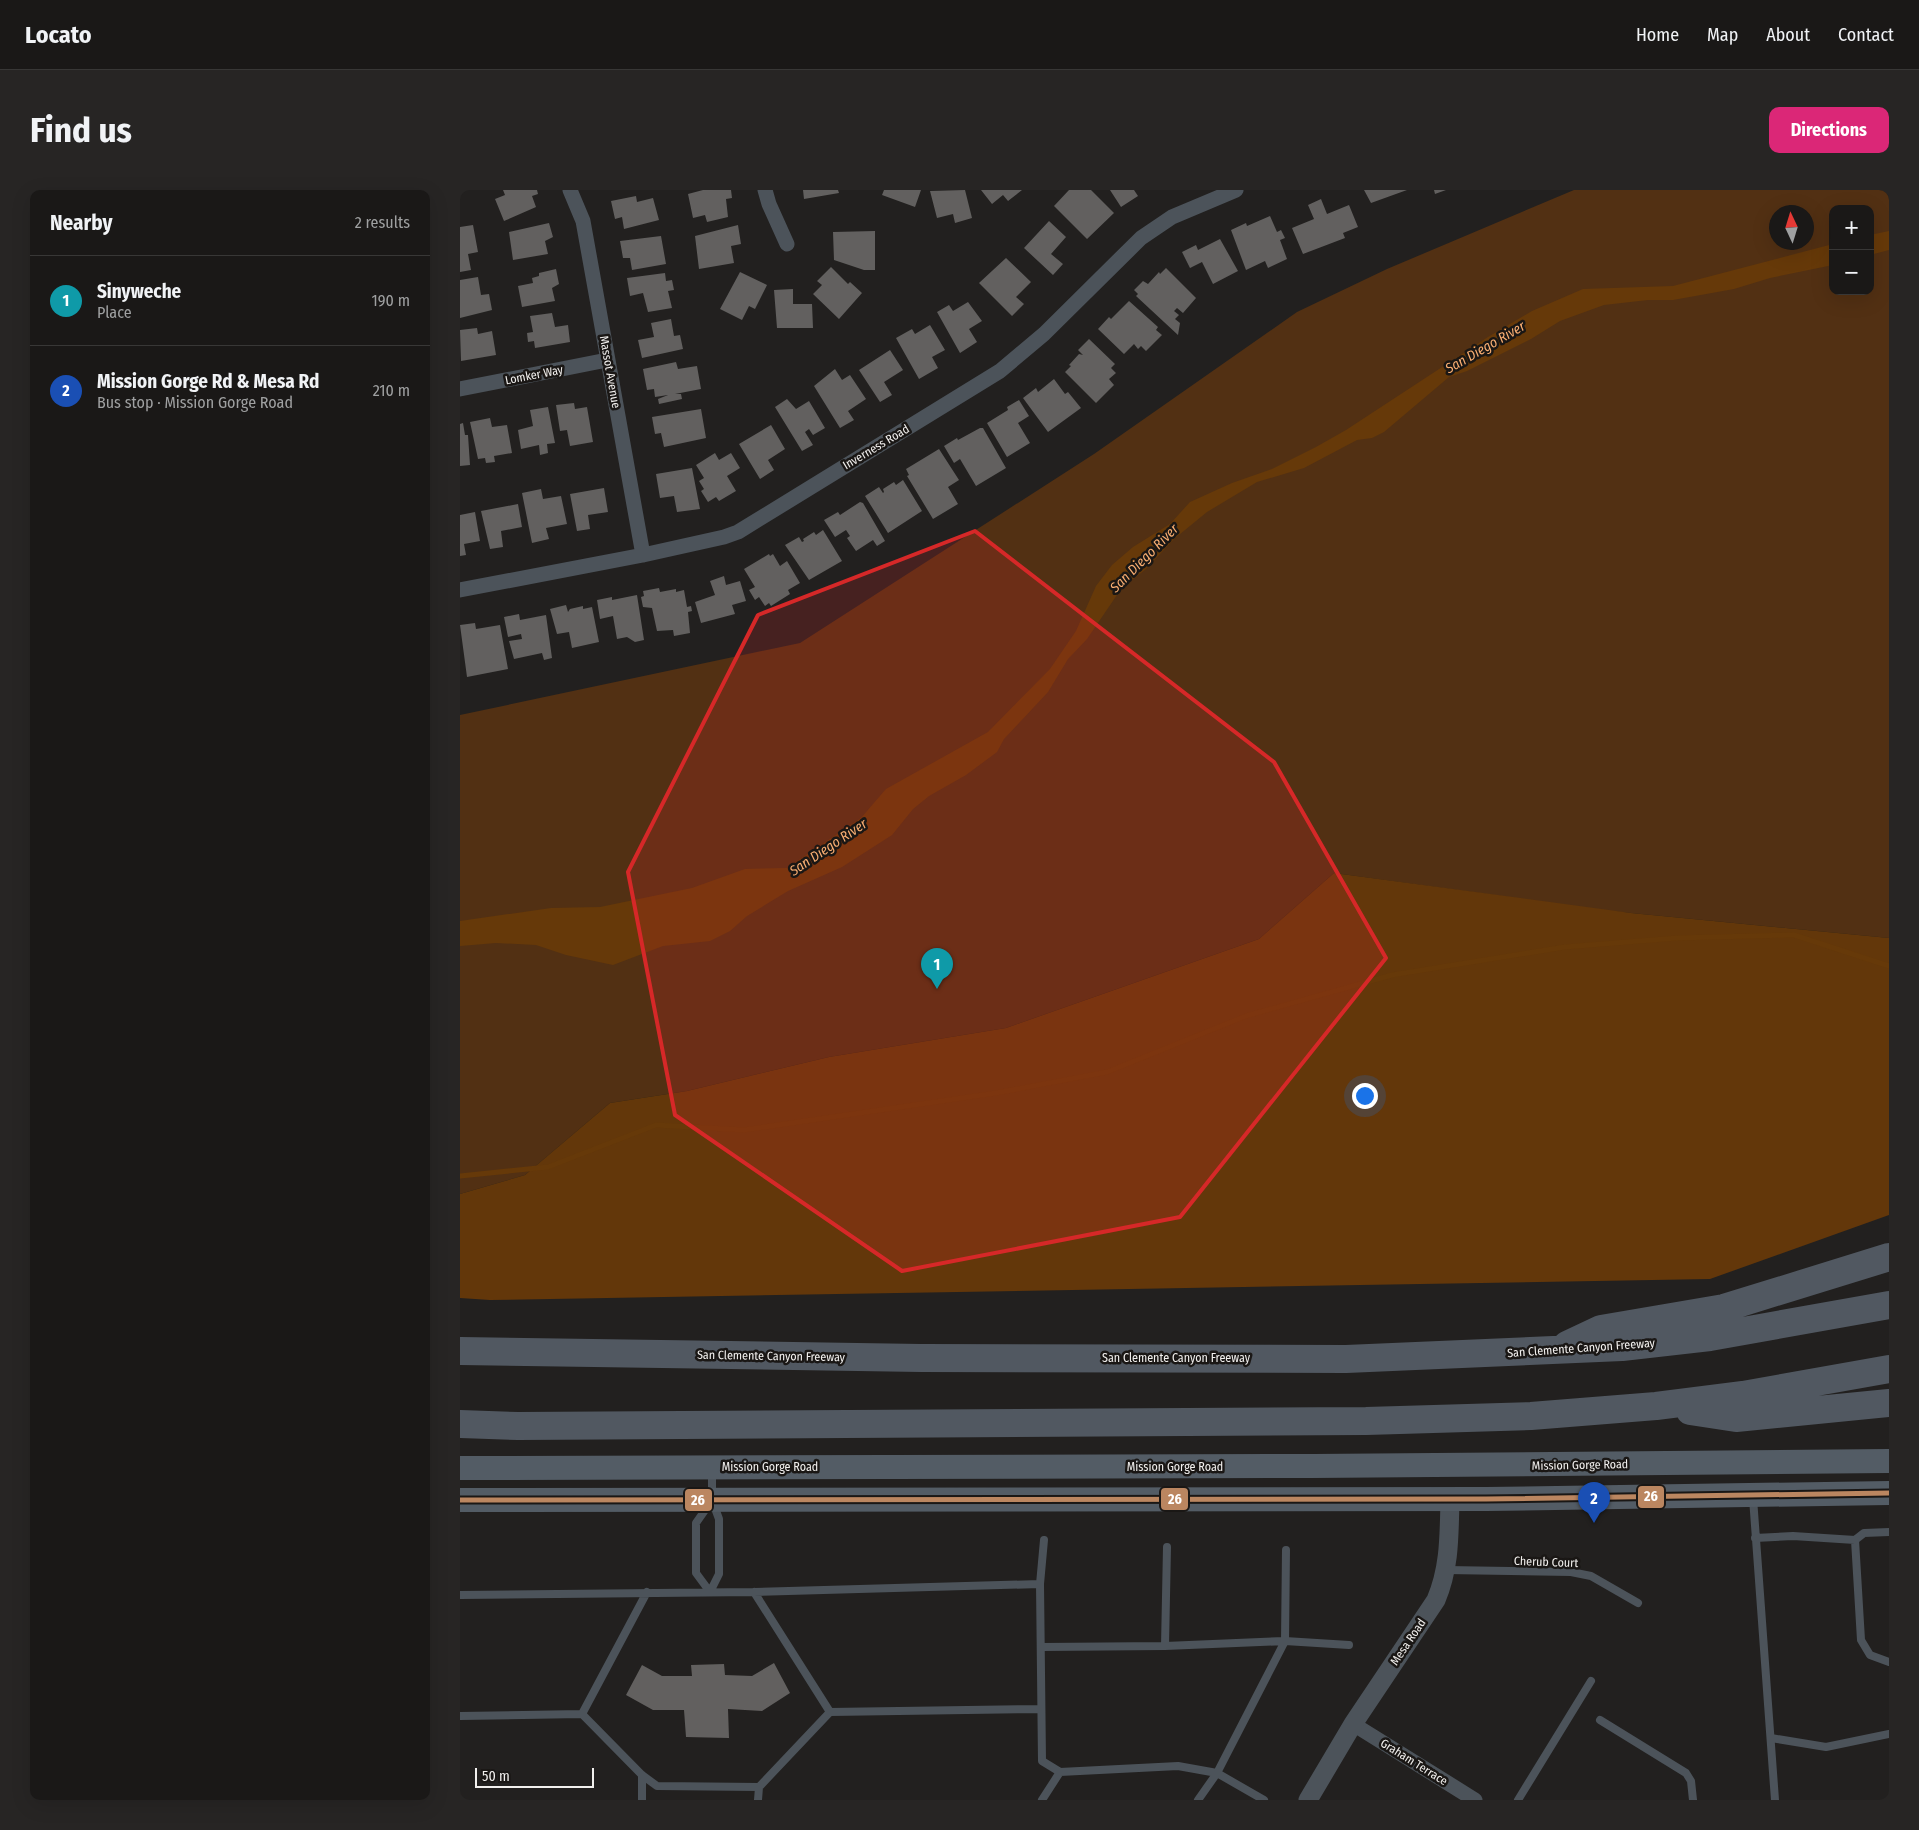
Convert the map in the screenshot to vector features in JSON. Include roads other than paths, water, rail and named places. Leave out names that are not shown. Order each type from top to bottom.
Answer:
[{"type":"highway","points":[[1552,1352],[1601,1329],[1724,1308],[1889,1257]]},
{"type":"highway","name":"San Clemente Canyon Freeway","points":[[460,1351],[922,1358],[1346,1359],[1552,1352],[1622,1347],[1710,1337],[1889,1306]]},
{"type":"highway","points":[[460,1424],[528,1426],[1366,1421],[1531,1416],[1656,1406],[1743,1395],[1889,1369]]},
{"type":"highway","points":[[1656,1406],[1736,1418],[1889,1403]]},
{"type":"main road","name":"Mission Gorge Road","points":[[460,1468],[1450,1466],[1889,1461]]},
{"type":"main road","points":[[1753,1495],[1754,1462]]},
{"type":"main road","name":"Mesa Road","points":[[1450,1466],[1450,1499]]},
{"type":"main road","points":[[460,1500],[1450,1499],[1889,1493]]},
{"type":"street","name":"Massot Avenue","points":[[570,190],[583,222],[644,556]]},
{"type":"street","points":[[765,190],[768,204],[787,244]]},
{"type":"street","name":"Inverness Road","points":[[460,590],[644,556],[724,537],[753,524],[1000,372],[1044,334],[1131,247],[1156,226],[1188,208],[1236,190]]},
{"type":"street","name":"Lomker Way","points":[[460,389],[607,360]]},
{"type":"street","name":"Mesa Road","points":[[1308,1800],[1353,1724],[1436,1600],[1446,1570],[1450,1499]]},
{"type":"street","name":"Graham Terrace","points":[[1353,1724],[1475,1800]]},
{"type":"lane","points":[[710,1592],[719,1574],[719,1519],[712,1500],[712,1467]]},
{"type":"lane","points":[[1753,1495],[1775,1800]]},
{"type":"lane","points":[[710,1592],[696,1573],[696,1523],[712,1500]]},
{"type":"lane","points":[[1755,1538],[1793,1536],[1855,1540],[1864,1532],[1889,1532]]},
{"type":"lane","points":[[1044,1540],[1040,1584],[1042,1761],[1060,1772],[1178,1766],[1217,1773],[1264,1800]]},
{"type":"lane","points":[[1855,1540],[1861,1640],[1870,1654],[1889,1662]]},
{"type":"lane","points":[[1166,1646],[1167,1547]]},
{"type":"lane","points":[[1198,1800],[1217,1773],[1285,1641],[1286,1550]]},
{"type":"lane","name":"Cherub Court","points":[[1446,1570],[1571,1572],[1591,1576],[1638,1603]]},
{"type":"lane","points":[[460,1595],[754,1592],[1040,1584]]},
{"type":"lane","points":[[582,1714],[647,1592]]},
{"type":"lane","points":[[754,1592],[830,1712]]},
{"type":"lane","points":[[1042,1647],[1166,1646],[1285,1641],[1350,1645]]},
{"type":"lane","points":[[1518,1800],[1591,1681]]},
{"type":"lane","points":[[758,1800],[759,1786],[830,1712],[1040,1709]]},
{"type":"lane","points":[[460,1716],[582,1714],[642,1775],[657,1786],[759,1786]]},
{"type":"lane","points":[[1600,1720],[1686,1773],[1692,1784],[1693,1800]]},
{"type":"lane","points":[[1771,1738],[1826,1747],[1889,1734]]},
{"type":"lane","points":[[1042,1800],[1060,1772]]},
{"type":"lane","points":[[642,1775],[642,1800]]},
{"type":"water","points":[[1889,231],[1889,250],[1874,254],[1874,234]]},
{"type":"water","name":"San Diego River","points":[[1829,245],[1829,266],[1770,278],[1734,289],[1673,300],[1648,300],[1604,305],[1560,321],[1531,339],[1467,371],[1449,377],[1384,432],[1372,438],[1357,440],[1304,468],[1257,482],[1207,512],[1174,539],[1146,569],[1121,589],[1087,639],[1068,659],[1048,692],[1004,739],[997,752],[966,775],[929,796],[913,809],[892,835],[842,867],[788,891],[747,916],[730,931],[710,941],[663,946],[613,965],[566,955],[536,945],[496,943],[460,946],[460,921],[551,908],[600,907],[692,888],[745,869],[787,868],[861,818],[886,789],[988,732],[1050,669],[1076,631],[1096,586],[1112,565],[1133,547],[1170,524],[1190,502],[1232,483],[1272,469],[1316,447],[1346,430],[1488,337],[1532,311],[1583,289],[1673,286]]},
{"type":"waterway","points":[[460,1176],[548,1167],[656,1125],[744,1130],[996,1093],[1107,1072],[1246,1016],[1392,975],[1565,947],[1677,938],[1794,935],[1889,966]]},
{"type":"place","name":"Sinyweche","points":[[937,989]]},
{"type":"place","name":"Mission Gorge Rd & Mesa Rd","points":[[1594,1523]]}]
